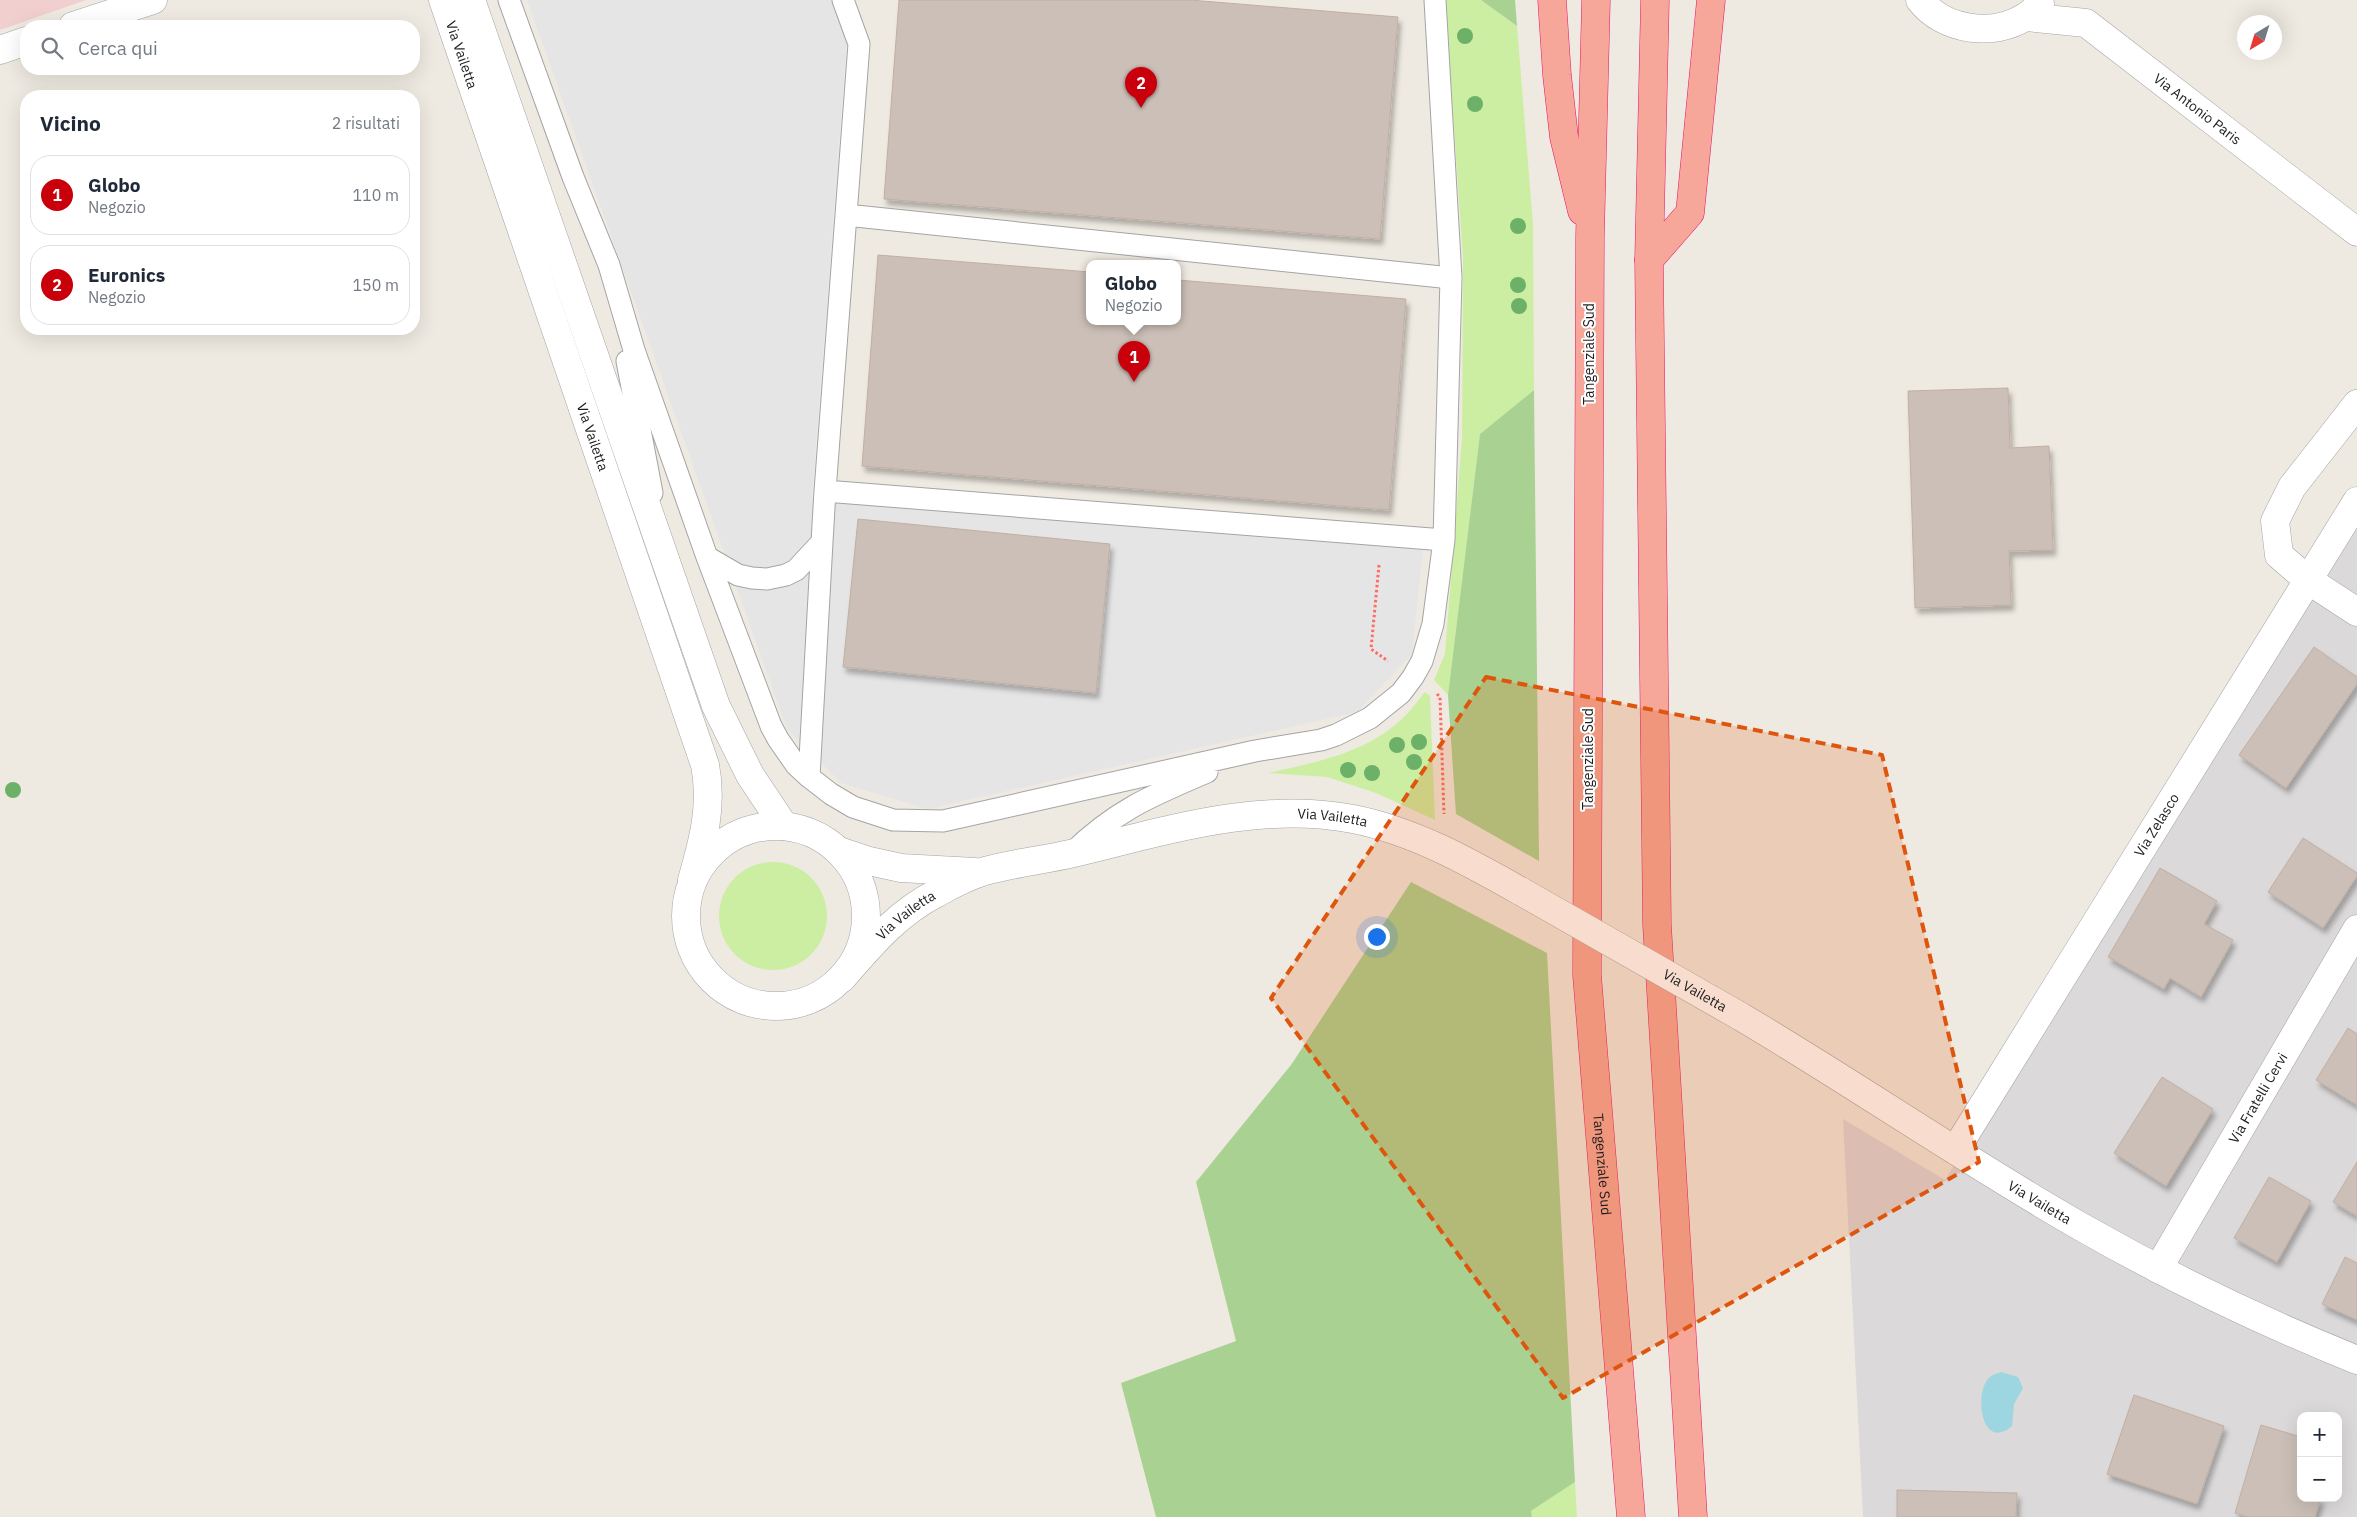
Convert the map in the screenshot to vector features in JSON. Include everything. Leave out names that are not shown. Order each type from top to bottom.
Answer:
[{"type":"highway","points":[[1552,0],[1557,75],[1564,137],[1590,236]]},
{"type":"highway","name":"Tangenziale Sud","points":[[1596,0],[1590,236],[1587,975],[1631,1517]]},
{"type":"highway","points":[[1655,0],[1649,260],[1657,925],[1693,1517]]},
{"type":"highway","points":[[1649,260],[1690,213],[1710,0]]},
{"type":"street","points":[[91,20],[153,0]]},
{"type":"street","name":"Via Vailetta","points":[[443,0],[705,765],[708,791],[707,820],[685,911],[688,942],[703,970],[726,992],[755,1005],[786,1006],[817,997],[842,978],[872,943],[901,916],[936,893],[984,872],[1196,823],[1246,815],[1283,813],[1327,815],[1367,822],[1415,838],[1480,868],[1738,1015],[2044,1205],[2158,1269],[2251,1315],[2357,1360]]},
{"type":"street","name":"Via Vailetta","points":[[470,0],[666,565],[723,723],[750,775],[784,826]]},
{"type":"street","points":[[1920,0],[1924,6],[1947,22],[1974,29],[2001,27],[2036,8]]},
{"type":"street","name":"Via Antonio Paris","points":[[2036,8],[2086,23],[2357,232]]},
{"type":"street","points":[[0,50],[20,43]]},
{"type":"street","points":[[2357,404],[2292,487],[2275,522],[2279,555],[2308,580],[2357,612]]},
{"type":"street","name":"Via Zelasco","points":[[1956,1149],[2357,501]]},
{"type":"street","points":[[692,880],[707,856],[729,838],[756,827],[784,826],[814,834],[839,851],[856,874],[865,900],[866,928],[858,955],[842,978]]},
{"type":"street","name":"Via Vailetta","points":[[839,851],[869,861],[901,868],[984,872]]},
{"type":"street","name":"Via Fratelli Cervi","points":[[2158,1269],[2357,929]]},
{"type":"lane","points":[[509,0],[573,177],[609,265],[634,350],[707,557],[771,726],[786,752],[809,777],[853,807],[873,815],[912,822],[943,821],[1255,751],[1321,740],[1336,735],[1370,718],[1401,693],[1422,660],[1433,624],[1444,540],[1451,278],[1434,0]]},
{"type":"lane","points":[[809,777],[825,491],[858,44],[843,0]]},
{"type":"lane","points":[[846,215],[1451,278]]},
{"type":"lane","points":[[609,265],[666,565]]},
{"type":"lane","points":[[825,491],[1444,540]]},
{"type":"lane","points":[[707,557],[738,575],[766,579],[786,575],[796,570],[806,562],[822,542]]},
{"type":"lane","points":[[1072,853],[1098,829],[1129,807],[1255,751]]},
{"type":"highlighted area","points":[[1486,677],[1882,755],[1979,1162],[1563,1398],[1271,998]]},
{"type":"shaded area","points":[[0,0],[86,0],[29,20],[20,20],[20,23],[0,30]]},
{"type":"shaded area","points":[[527,0],[850,0],[812,497],[1423,549],[1412,654],[1357,712],[927,809],[841,783],[787,729]]},
{"type":"shaded area","points":[[2357,519],[2357,1517],[1863,1517],[1843,1119],[1945,1180]]},
{"type":"green space","points":[[1445,0],[1481,0],[1517,26],[1533,225],[1534,390],[1480,434],[1448,695],[1434,680],[1445,654],[1462,438],[1463,258]]},
{"type":"green space","points":[[1481,0],[1515,0],[1517,26]]},
{"type":"green space","points":[[1534,390],[1539,861],[1456,814],[1448,695],[1480,434]]},
{"type":"green space","points":[[1425,692],[1430,696],[1435,820],[1376,793],[1327,777],[1268,773],[1323,760],[1375,739],[1405,716]]},
{"type":"green space","points":[[773,862],[794,866],[811,878],[823,895],[827,916],[823,937],[811,954],[794,966],[773,970],[752,966],[735,954],[723,937],[719,916],[723,895],[735,878],[752,866]]},
{"type":"green space","points":[[1411,882],[1547,953],[1575,1482],[1531,1511],[1532,1517],[1156,1517],[1121,1383],[1236,1341],[1196,1182],[1291,1065]]},
{"type":"green space","points":[[1575,1482],[1577,1517],[1532,1517],[1531,1511]]},
{"type":"water","points":[[2001,1372],[2018,1377],[2023,1388],[2014,1404],[2012,1426],[2002,1432],[1994,1432],[1988,1427],[1984,1418],[1982,1397],[1988,1379]]},
{"type":"building","points":[[899,0],[1190,0],[1398,17],[1380,239],[884,199]]},
{"type":"building","points":[[878,255],[1086,272],[1086,325],[1181,325],[1181,280],[1406,299],[1389,510],[862,466]]},
{"type":"building","points":[[2008,388],[2010,448],[2049,446],[2053,550],[2009,551],[2011,605],[1915,608],[1908,391]]},
{"type":"building","points":[[858,519],[1110,544],[1096,693],[843,667]]},
{"type":"building","points":[[2314,647],[2357,677],[2357,684],[2286,788],[2239,755]]},
{"type":"building","points":[[2303,838],[2357,873],[2357,876],[2323,928],[2268,892]]},
{"type":"building","points":[[2160,868],[2217,901],[2204,924],[2233,940],[2201,997],[2170,978],[2164,989],[2108,957]]},
{"type":"building","points":[[2348,1028],[2357,1034],[2357,1105],[2316,1080]]},
{"type":"building","points":[[2162,1077],[2213,1109],[2166,1186],[2114,1153]]},
{"type":"building","points":[[2357,1162],[2357,1216],[2333,1202]]},
{"type":"building","points":[[2269,1177],[2311,1201],[2277,1262],[2234,1238]]},
{"type":"building","points":[[2345,1257],[2357,1263],[2357,1320],[2322,1304]]},
{"type":"building","points":[[2134,1395],[2224,1426],[2197,1504],[2107,1474]]},
{"type":"building","points":[[2261,1425],[2297,1436],[2297,1502],[2320,1502],[2315,1517],[2248,1517],[2235,1513]]},
{"type":"building","points":[[1897,1490],[2017,1493],[2016,1517],[1897,1517]]},
{"type":"place","name":"Euronics","points":[[1141,108]]},
{"type":"place","name":"Globo","points":[[1134,382]]}]
